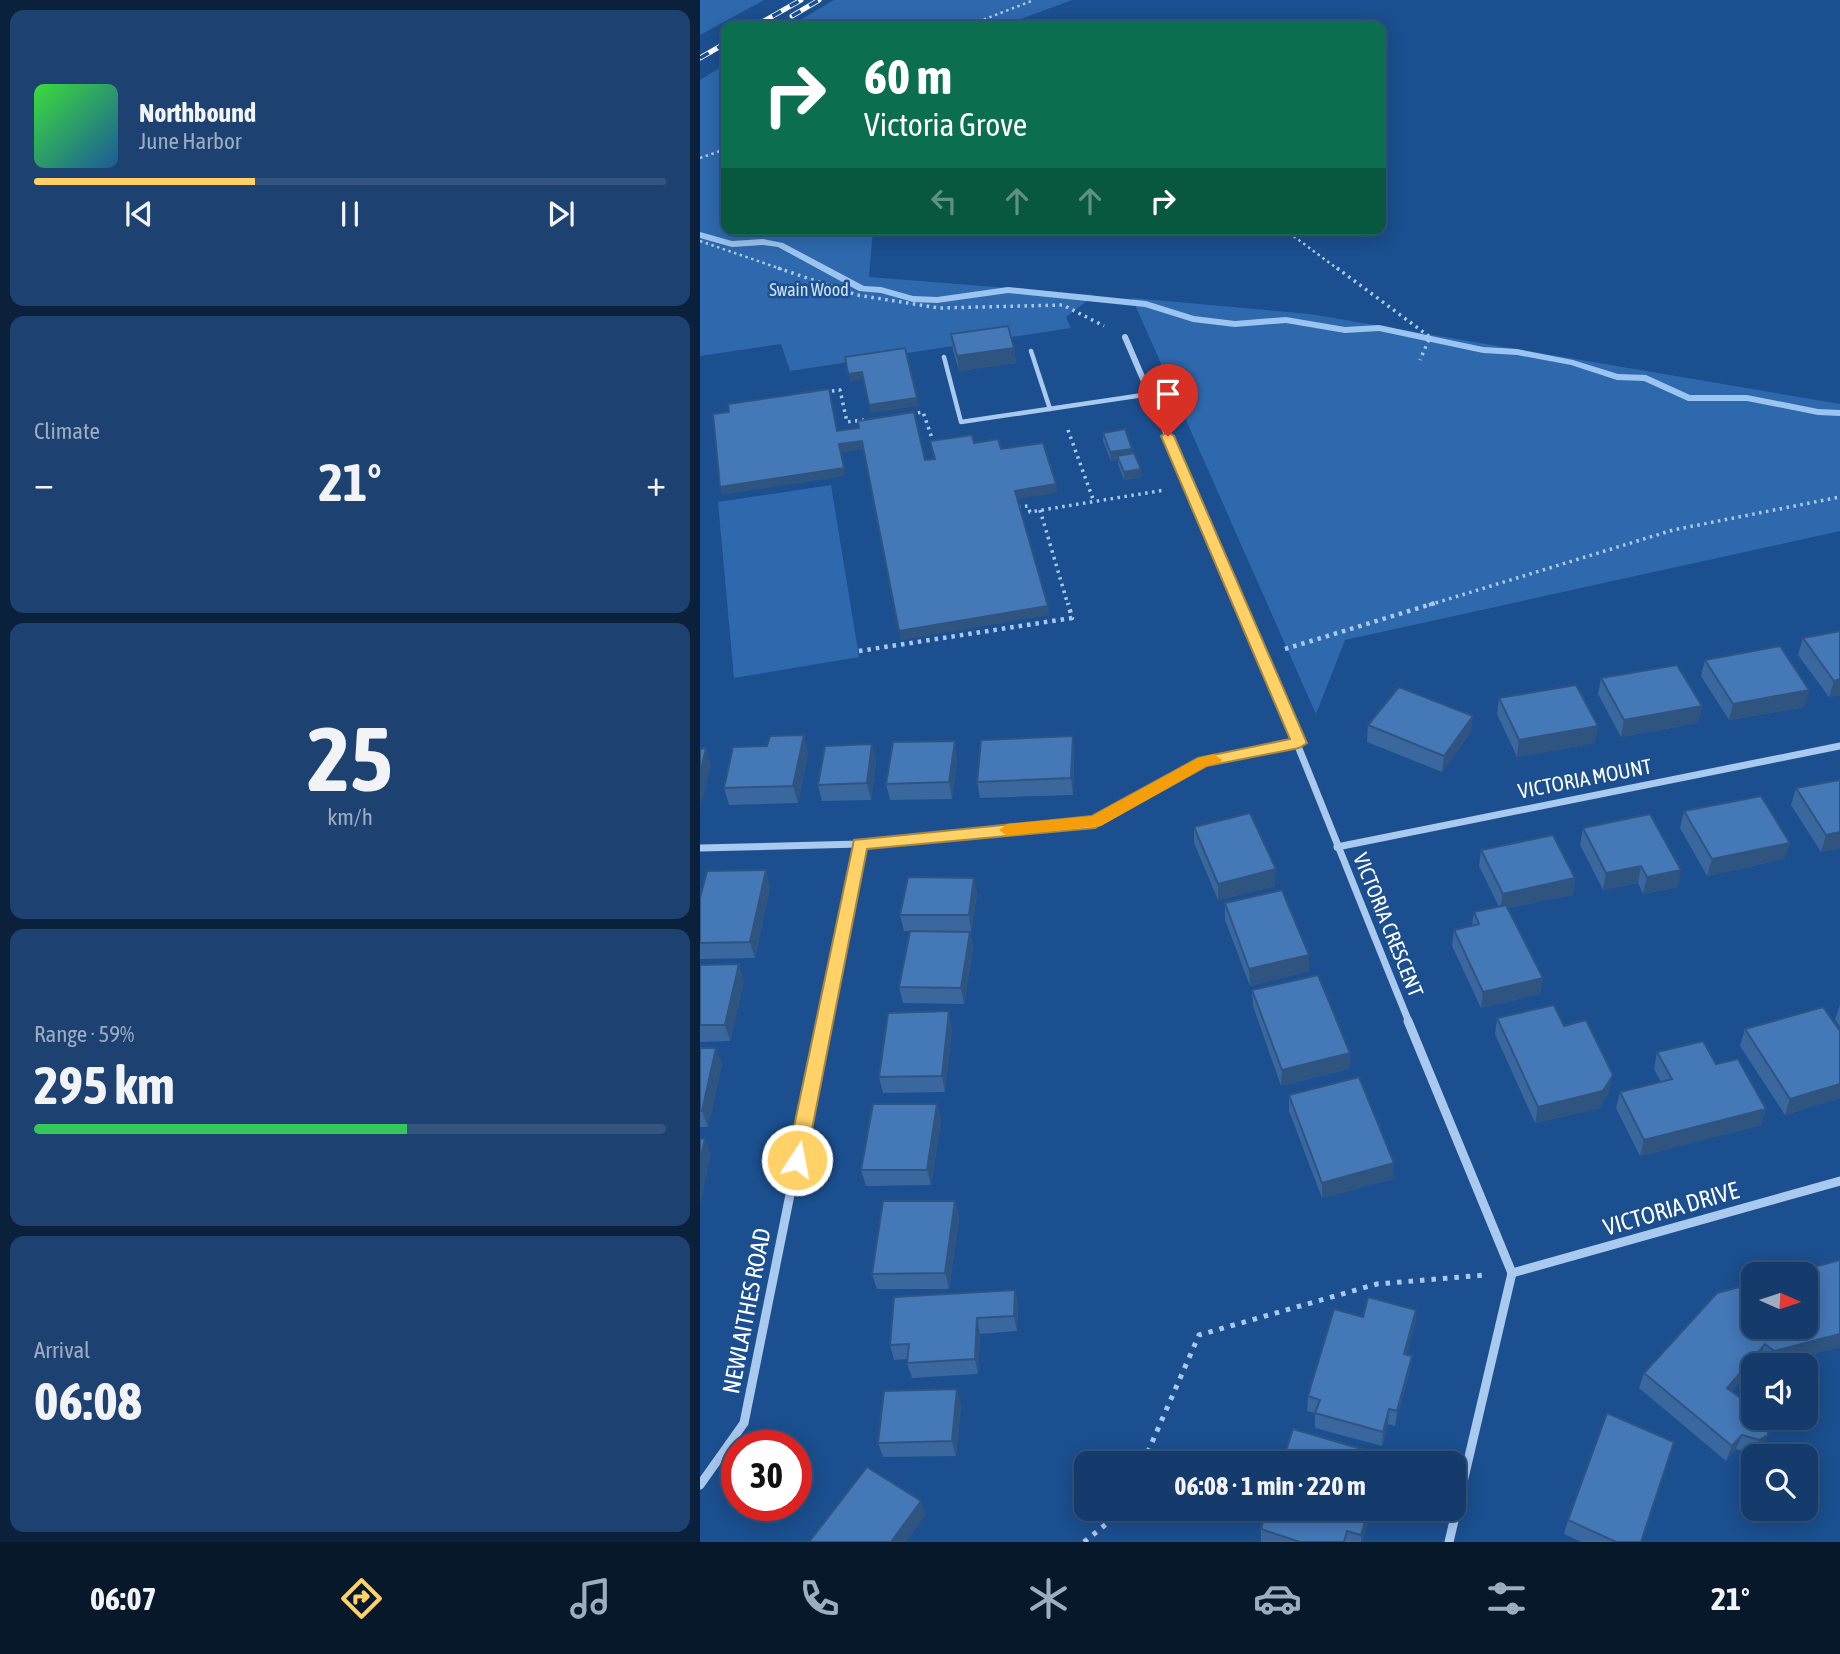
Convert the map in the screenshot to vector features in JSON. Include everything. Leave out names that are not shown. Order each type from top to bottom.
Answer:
[{"type":"street","name":"VICTORIA CRESCENT","points":[[1125,337],[1299,743],[1337,847],[1512,1273]]},
{"type":"street","points":[[700,848],[860,844],[1095,822],[1203,762],[1299,743]]},
{"type":"street","name":"VICTORIA MOUNT","points":[[1337,847],[1840,746]]},
{"type":"street","name":"NEWLAITHES ROAD","points":[[700,1485],[744,1423],[860,844]]},
{"type":"street","name":"VICTORIA DRIVE","points":[[1512,1273],[1840,1181]]},
{"type":"street","points":[[1449,1542],[1512,1273]]},
{"type":"lane","points":[[1031,351],[1050,409]]},
{"type":"lane","points":[[944,357],[961,422],[1150,394]]},
{"type":"path","points":[[976,21],[1034,0]]},
{"type":"path","points":[[700,158],[721,151]]},
{"type":"path","points":[[1292,235],[1430,337],[1420,359]]},
{"type":"path","points":[[700,241],[857,295],[939,308],[1063,305],[1125,337]]},
{"type":"path","points":[[1018,507],[1028,506],[1030,512],[1190,486]]},
{"type":"path","points":[[1262,656],[1673,530],[1840,497]]},
{"type":"path","points":[[859,651],[1072,618],[1040,510]]},
{"type":"path","points":[[1148,1451],[1199,1335],[1377,1284],[1512,1273]]},
{"type":"path","points":[[1084,1542],[1110,1521]]},
{"type":"green space","points":[[700,0],[764,0],[721,21],[700,35]]},
{"type":"green space","points":[[834,0],[1072,0],[1015,21],[798,21]]},
{"type":"green space","name":"Swain Wood","points":[[721,67],[721,235],[872,235],[869,277],[1095,295],[1066,317],[1071,328],[790,371],[781,344],[700,356],[700,80]]},
{"type":"green space","points":[[1132,298],[1310,314],[1840,404],[1840,531],[1345,640],[1316,714]]},
{"type":"green space","points":[[831,485],[859,657],[734,678],[718,502]]},
{"type":"building","points":[[1008,326],[1014,348],[957,356],[951,334]]},
{"type":"building","points":[[905,348],[917,398],[869,405],[862,372],[848,374],[845,357]]},
{"type":"building","points":[[829,389],[837,431],[859,428],[858,421],[914,412],[925,460],[935,459],[930,441],[972,435],[974,443],[998,439],[1001,449],[1043,443],[1056,484],[1015,491],[1048,606],[899,631],[862,441],[839,444],[844,468],[720,487],[713,414],[729,412],[728,404]]},
{"type":"building","points":[[1125,429],[1132,449],[1110,452],[1103,433]]},
{"type":"building","points":[[1134,453],[1141,469],[1124,472],[1117,456]]},
{"type":"building","points":[[1840,631],[1840,679],[1834,681],[1803,638]]},
{"type":"building","points":[[1780,646],[1809,690],[1733,704],[1705,660]]},
{"type":"building","points":[[1677,665],[1702,706],[1624,720],[1601,678]]},
{"type":"building","points":[[1576,685],[1598,726],[1519,740],[1499,698]]},
{"type":"building","points":[[1399,687],[1473,716],[1444,756],[1368,725]]},
{"type":"building","points":[[804,735],[793,786],[724,788],[733,747],[767,746],[770,736]]},
{"type":"building","points":[[1073,736],[1071,778],[977,782],[981,740]]},
{"type":"building","points":[[955,741],[949,782],[886,784],[893,742]]},
{"type":"building","points":[[872,744],[867,783],[818,785],[825,746]]},
{"type":"building","points":[[706,748],[700,774],[700,749]]},
{"type":"building","points":[[1840,780],[1840,832],[1826,835],[1796,788]]},
{"type":"building","points":[[1761,796],[1790,843],[1712,859],[1684,811]]},
{"type":"building","points":[[1250,813],[1276,869],[1218,884],[1194,827]]},
{"type":"building","points":[[1650,814],[1681,870],[1647,877],[1641,866],[1606,873],[1583,828]]},
{"type":"building","points":[[1553,835],[1575,878],[1503,894],[1481,850]]},
{"type":"building","points":[[766,870],[750,942],[700,943],[700,898],[707,871]]},
{"type":"building","points":[[908,877],[974,878],[969,915],[900,915]]},
{"type":"building","points":[[1282,890],[1309,955],[1249,969],[1225,903]]},
{"type":"building","points":[[1506,905],[1543,978],[1483,992],[1454,930],[1479,924],[1474,912]]},
{"type":"building","points":[[910,931],[970,932],[961,988],[899,987]]},
{"type":"building","points":[[739,964],[725,1025],[700,1025],[700,965]]},
{"type":"building","points":[[1318,975],[1350,1053],[1282,1070],[1252,990]]},
{"type":"building","points":[[1554,1005],[1564,1026],[1586,1020],[1613,1075],[1603,1091],[1538,1107],[1497,1018]]},
{"type":"building","points":[[1823,1007],[1840,1031],[1840,1084],[1790,1099],[1745,1029]]},
{"type":"building","points":[[949,1011],[942,1076],[879,1077],[888,1013]]},
{"type":"building","points":[[1703,1041],[1716,1064],[1738,1059],[1766,1109],[1644,1140],[1620,1092],[1672,1079],[1657,1052]]},
{"type":"building","points":[[700,1048],[716,1048],[702,1111],[700,1111]]},
{"type":"building","points":[[1359,1077],[1394,1163],[1322,1183],[1289,1095]]},
{"type":"building","points":[[873,1104],[937,1104],[927,1170],[861,1170]]},
{"type":"building","points":[[705,1138],[700,1161],[700,1139]]},
{"type":"building","points":[[883,1201],[955,1201],[945,1273],[872,1274]]},
{"type":"building","points":[[1840,1260],[1840,1334],[1774,1351],[1765,1344],[1757,1353],[1741,1353],[1741,1372],[1727,1388],[1741,1398],[1741,1430],[1768,1430],[1768,1435],[1759,1440],[1742,1435],[1732,1446],[1644,1373],[1717,1293],[1741,1287],[1741,1339],[1818,1339],[1818,1266]]},
{"type":"building","points":[[1015,1290],[1014,1316],[977,1318],[975,1359],[907,1363],[909,1344],[890,1345],[894,1297]]},
{"type":"building","points":[[1368,1297],[1416,1310],[1404,1354],[1412,1356],[1397,1411],[1389,1409],[1383,1432],[1315,1413],[1320,1400],[1308,1396],[1334,1309],[1363,1317]]},
{"type":"building","points":[[957,1389],[952,1441],[878,1443],[884,1391]]},
{"type":"building","points":[[1607,1413],[1674,1442],[1641,1542],[1616,1542],[1568,1520]]},
{"type":"building","points":[[1293,1429],[1369,1451],[1286,1451]]},
{"type":"building","points":[[867,1467],[921,1501],[891,1542],[809,1542]]},
{"type":"building","points":[[1263,1521],[1365,1521],[1361,1535],[1347,1531],[1344,1542],[1300,1542],[1261,1529]]},
{"type":"waterway","points":[[700,235],[732,244],[763,242],[780,245],[862,289],[881,290],[913,299],[937,300],[1008,290],[1146,304],[1193,319],[1235,324],[1286,320],[1345,330],[1379,328],[1483,350],[1517,352],[1573,363],[1617,377],[1646,378],[1688,398],[1747,398],[1818,412],[1840,413]]},
{"type":"railway","points":[[764,21],[801,0]]},
{"type":"railway","points":[[792,16],[819,0]]},
{"type":"railway","points":[[700,58],[721,46]]},
{"type":"slow traffic","points":[[1007,830],[1095,822],[1203,762],[1214,760]]},
{"type":"route","points":[[797,1160],[860,844],[1095,822],[1203,762],[1299,743],[1168,436]]}]
